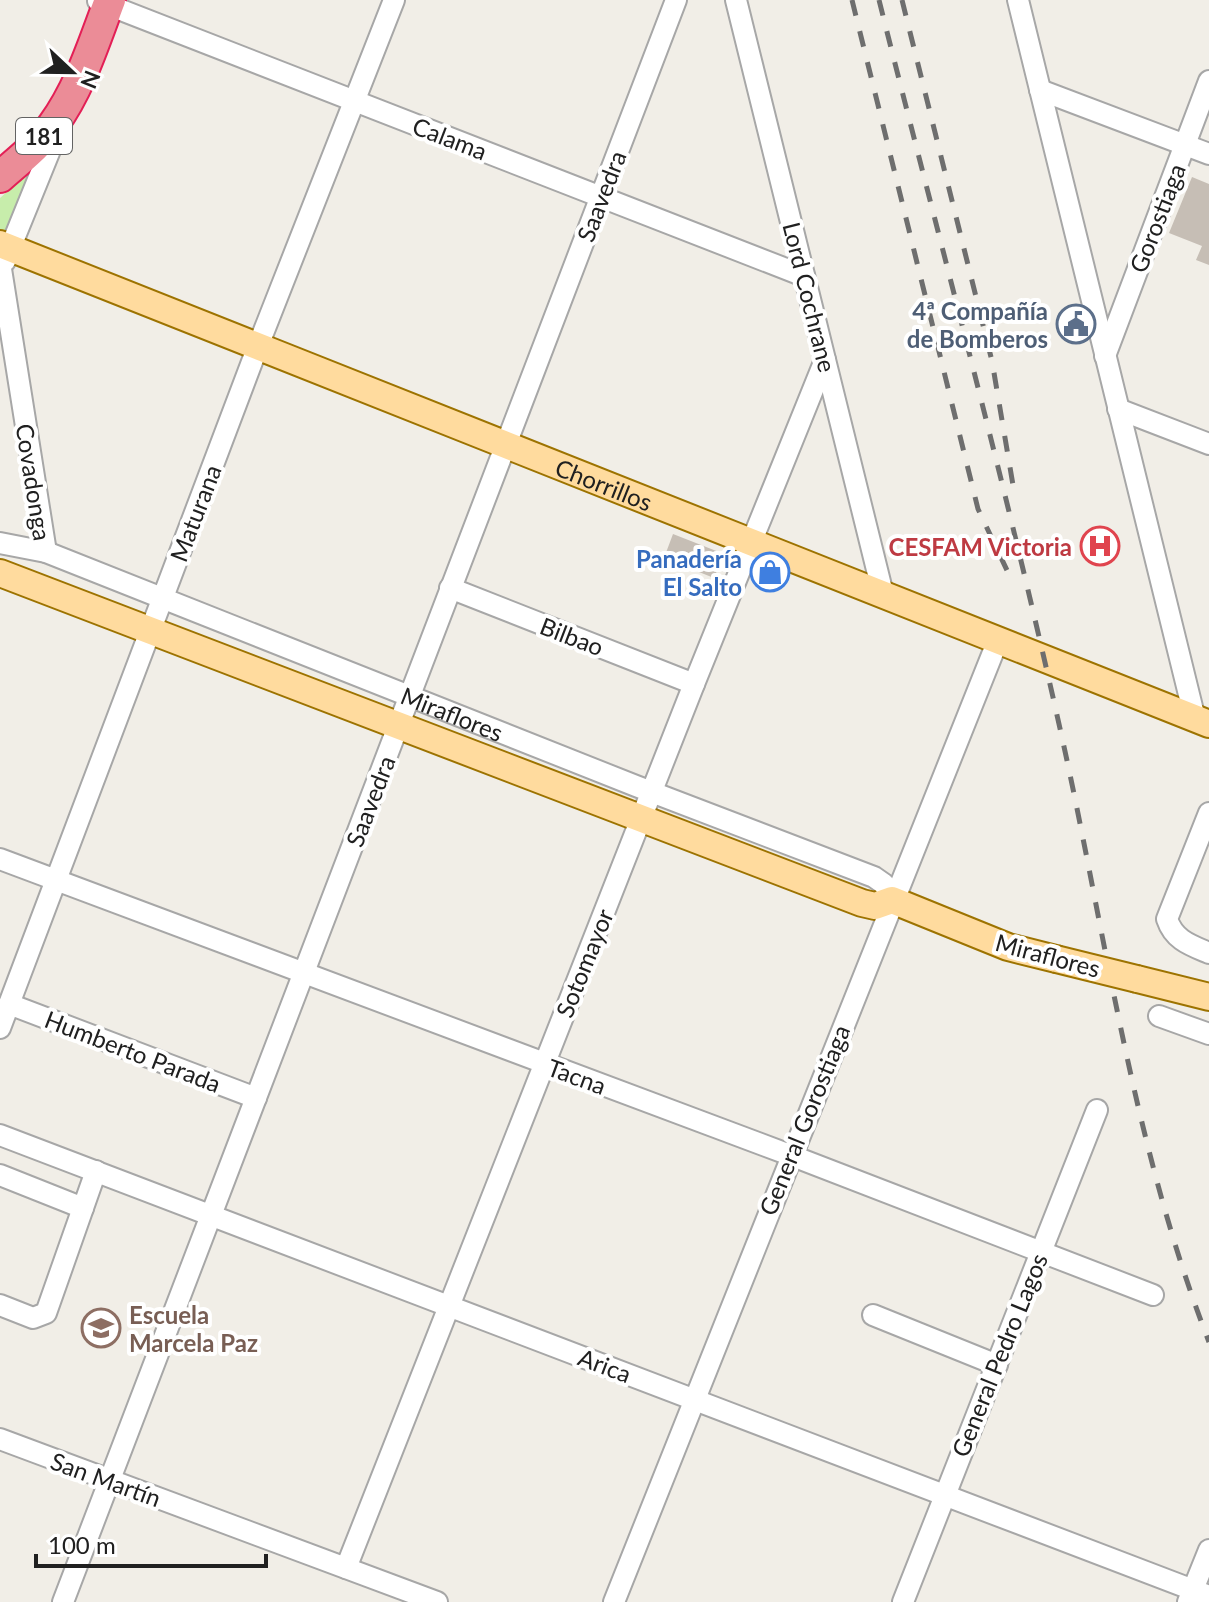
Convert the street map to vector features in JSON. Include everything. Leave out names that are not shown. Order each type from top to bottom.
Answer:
[{"type":"highway","name":"181","points":[[0,177],[52,126],[77,86],[104,2]]},
{"type":"main road","name":"Chorrillos","points":[[3,259],[258,346],[1202,721]]},
{"type":"main road","name":"Miraflores","points":[[0,573],[862,903],[883,905],[892,900],[999,944],[1209,997]]},
{"type":"street","name":"Maturana","points":[[0,1028],[8,992],[56,880],[258,346],[394,0]]},
{"type":"street","name":"Saavedra","points":[[63,1602],[676,0]]},
{"type":"street","name":"Lord Cochrane","points":[[736,0],[883,594]]},
{"type":"street","points":[[1018,0],[1118,409],[1202,721]]},
{"type":"street","name":"Calama","points":[[104,2],[804,276]]},
{"type":"street","name":"Gorostiaga","points":[[1105,356],[1209,81]]},
{"type":"street","points":[[3,259],[77,86]]},
{"type":"street","points":[[1040,90],[1209,154]]},
{"type":"street","name":"Covadonga","points":[[3,259],[46,552]]},
{"type":"street","name":"Sotomayor","points":[[346,1568],[651,792],[825,360]]},
{"type":"street","points":[[1118,409],[1209,444]]},
{"type":"street","name":"Miraflores","points":[[0,543],[46,552],[874,877],[884,884],[892,900]]},
{"type":"street","name":"Bilbao","points":[[450,588],[694,684]]},
{"type":"street","name":"General Gorostiaga","points":[[614,1602],[998,640]]},
{"type":"street","points":[[1209,813],[1167,919],[1171,932],[1180,940],[1209,953]]},
{"type":"street","name":"Tacna","points":[[0,859],[790,1155],[1153,1295]]},
{"type":"street","name":"Humberto Parada","points":[[8,992],[256,1098]]},
{"type":"street","points":[[1159,1016],[1209,1034]]},
{"type":"street","name":"General Pedro Lagos","points":[[903,1602],[1097,1110]]},
{"type":"street","name":"Arica","points":[[0,1135],[944,1494],[1197,1596]]},
{"type":"street","points":[[0,1305],[33,1318],[41,1318],[46,1313],[96,1171]]},
{"type":"street","points":[[0,1175],[83,1208]]},
{"type":"street","points":[[873,1315],[997,1365]]},
{"type":"street","name":"San Martín","points":[[0,1439],[437,1602]]},
{"type":"street","points":[[1197,1596],[1209,1550]]},
{"type":"green space","points":[[35,167],[4,238],[0,236],[0,198]]},
{"type":"building","points":[[1192,177],[1209,184],[1209,265],[1196,260],[1202,246],[1169,233]]},
{"type":"building","points":[[673,534],[724,554],[714,578],[664,558]]},
{"type":"railway","points":[[852,0],[978,509],[1013,583]]},
{"type":"railway","points":[[879,0],[1042,649],[1141,1120],[1183,1269],[1209,1342]]},
{"type":"railway","points":[[902,0],[992,361],[1014,491]]},
{"type":"place","name":"4ª Compañía de Bomberos","points":[[1076,324]]},
{"type":"place","name":"CESFAM Victoria","points":[[1100,546]]},
{"type":"place","name":"Panadería El Salto","points":[[770,572]]},
{"type":"place","name":"Escuela Marcela Paz","points":[[101,1328]]}]
